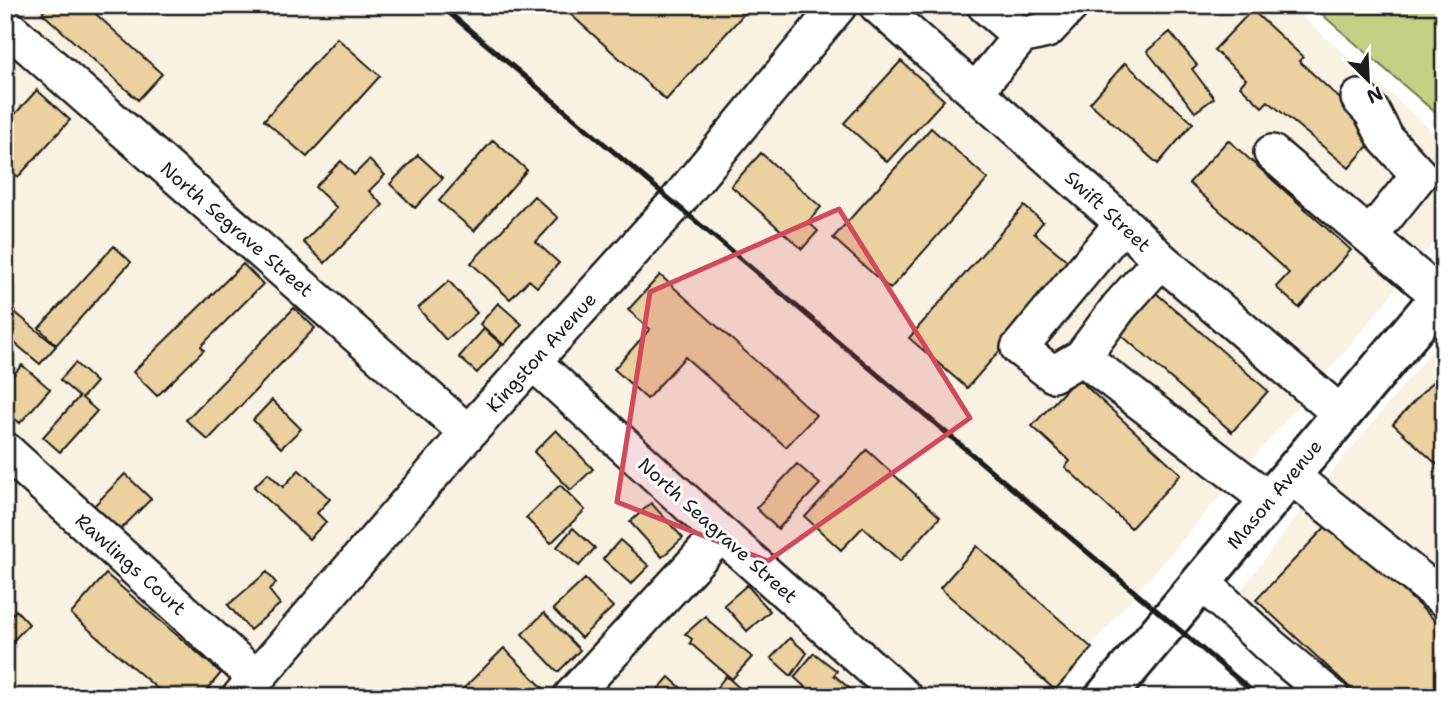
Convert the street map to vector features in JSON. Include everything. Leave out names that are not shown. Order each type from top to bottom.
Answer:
[{"type":"main road","name":"Mason Avenue","points":[[1105,697],[1444,292]]},
{"type":"street","name":"Kingston Avenue","points":[[248,687],[468,433],[674,204],[839,5]]},
{"type":"street","name":"Swift Street","points":[[877,5],[1124,223],[1161,260],[1341,414]]},
{"type":"street","points":[[985,5],[1021,36]]},
{"type":"street","points":[[975,92],[1021,36],[1047,30],[1071,5]]},
{"type":"street","name":"North Segrave Street","points":[[5,25],[468,433]]},
{"type":"street","points":[[1359,98],[1372,112],[1386,139],[1419,175],[1370,236]]},
{"type":"street","points":[[1272,153],[1423,282],[1444,292]]},
{"type":"street","points":[[1124,223],[1019,348],[1053,374],[1082,357],[1119,307],[1161,260]]},
{"type":"street","points":[[1082,357],[1444,599]]},
{"type":"street","name":"North Seagrave Street","points":[[533,362],[904,697]]},
{"type":"street","name":"Rawlings Court","points":[[5,450],[248,687]]},
{"type":"street","points":[[571,697],[721,534]]},
{"type":"street","points":[[1201,580],[1270,646],[1331,697]]},
{"type":"highlighted area","points":[[839,209],[970,418],[768,561],[617,502],[650,292]]},
{"type":"shaded area","points":[[5,5],[821,5],[665,195],[467,415],[5,8]]},
{"type":"shaded area","points":[[857,5],[1304,399],[1045,697],[922,697],[551,362],[684,214]]},
{"type":"shaded area","points":[[895,5],[1289,5],[1444,141],[1444,229],[1320,380]]},
{"type":"shaded area","points":[[5,41],[451,434],[254,660],[5,433]]},
{"type":"shaded area","points":[[1444,336],[1444,697],[1308,697],[1219,621],[1207,636],[1301,510]]},
{"type":"shaded area","points":[[534,380],[703,534],[553,697],[257,697]]},
{"type":"shaded area","points":[[5,466],[238,678],[223,697],[5,697]]},
{"type":"shaded area","points":[[723,552],[886,697],[589,697]]},
{"type":"green space","points":[[1311,5],[1444,5],[1444,120]]},
{"type":"building","points":[[49,5],[86,5],[162,74],[138,100],[42,13]]},
{"type":"building","points":[[560,5],[752,5],[666,100]]},
{"type":"building","points":[[1252,10],[1303,57],[1299,61],[1378,134],[1349,168],[1268,101],[1262,107],[1240,86],[1246,79],[1214,50]]},
{"type":"building","points":[[1170,32],[1197,65],[1192,69],[1214,98],[1195,112],[1147,51]]},
{"type":"building","points":[[337,38],[380,76],[307,157],[264,120]]},
{"type":"building","points":[[901,61],[944,100],[887,162],[844,123]]},
{"type":"building","points":[[1125,63],[1193,123],[1158,164],[1090,103]]},
{"type":"building","points":[[37,90],[70,120],[18,177],[5,165],[5,125]]},
{"type":"building","points":[[931,128],[988,179],[890,289],[833,238]]},
{"type":"building","points":[[493,140],[527,170],[474,231],[439,201]]},
{"type":"building","points":[[1228,140],[1351,250],[1299,308],[1276,287],[1289,273],[1189,183]]},
{"type":"building","points":[[761,153],[821,207],[808,222],[818,231],[802,249],[731,186]]},
{"type":"building","points":[[418,155],[443,178],[415,208],[390,184]]},
{"type":"building","points":[[369,160],[385,175],[369,191],[383,205],[325,263],[303,242],[337,208],[315,187],[341,161],[354,175]]},
{"type":"building","points":[[534,196],[558,218],[536,242],[559,263],[537,287],[529,280],[510,299],[471,263]]},
{"type":"building","points":[[1024,206],[1043,222],[1034,233],[1074,266],[967,388],[909,338]]},
{"type":"building","points":[[114,246],[131,262],[56,345],[39,328]]},
{"type":"building","points":[[243,264],[263,284],[201,346],[204,350],[157,396],[133,372]]},
{"type":"building","points":[[660,275],[816,415],[786,447],[685,357],[647,399],[614,369],[650,329],[628,310]]},
{"type":"building","points":[[449,281],[477,313],[446,340],[418,308]]},
{"type":"building","points":[[1156,293],[1268,391],[1232,432],[1120,334]]},
{"type":"building","points":[[498,303],[522,324],[504,345],[480,324]]},
{"type":"building","points":[[5,304],[56,346],[40,364],[5,335]]},
{"type":"building","points":[[294,308],[315,328],[208,440],[186,420]]},
{"type":"building","points":[[484,329],[502,345],[477,373],[459,357]]},
{"type":"building","points":[[75,363],[96,382],[82,398],[97,411],[60,452],[43,437],[79,397],[60,380]]},
{"type":"building","points":[[22,365],[50,389],[20,423],[5,411],[5,384]]},
{"type":"building","points":[[1438,376],[1444,381],[1444,471],[1393,424]]},
{"type":"building","points":[[1077,378],[1181,474],[1131,528],[1065,467],[1070,461],[1032,426]]},
{"type":"building","points":[[272,400],[301,429],[281,448],[253,420]]},
{"type":"building","points":[[556,430],[593,469],[571,490],[534,452]]},
{"type":"building","points":[[867,450],[940,517],[900,561],[863,527],[841,550],[805,517]]},
{"type":"building","points":[[797,464],[820,484],[778,529],[756,508]]},
{"type":"building","points":[[299,470],[330,499],[317,513],[326,522],[309,539],[254,487],[268,473],[283,487]]},
{"type":"building","points":[[125,474],[151,499],[119,531],[89,511]]},
{"type":"building","points":[[560,485],[585,510],[551,543],[526,518]]},
{"type":"building","points":[[651,503],[683,538],[662,557],[630,522]]},
{"type":"building","points":[[1330,522],[1444,626],[1444,697],[1360,697],[1256,600]]},
{"type":"building","points":[[573,528],[595,548],[579,566],[557,547]]},
{"type":"building","points":[[620,540],[649,566],[631,584],[603,559]]},
{"type":"building","points":[[977,546],[1092,648],[1055,690],[940,588]]},
{"type":"building","points":[[267,572],[276,583],[269,590],[280,604],[250,630],[228,605]]},
{"type":"building","points":[[106,574],[221,673],[201,697],[167,697],[71,614]]},
{"type":"building","points":[[585,579],[613,607],[581,638],[553,609]]},
{"type":"building","points":[[747,585],[770,611],[747,631],[724,605]]},
{"type":"building","points":[[16,610],[29,624],[10,644],[5,639],[5,621]]},
{"type":"building","points":[[544,613],[580,650],[558,672],[522,634]]},
{"type":"building","points":[[706,616],[752,657],[732,679],[690,643],[692,639],[685,634]]},
{"type":"building","points":[[790,638],[807,653],[791,676],[771,658]]},
{"type":"building","points":[[504,648],[546,691],[540,697],[518,697],[513,691],[507,697],[468,697],[462,690]]},
{"type":"building","points":[[814,653],[837,671],[834,675],[859,697],[816,697],[794,677]]},
{"type":"building","points":[[726,676],[743,691],[738,697],[721,697],[714,691]]},
{"type":"building","points":[[669,677],[691,697],[642,697],[649,689],[655,693]]},
{"type":"railway","points":[[440,5],[1259,697]]}]
